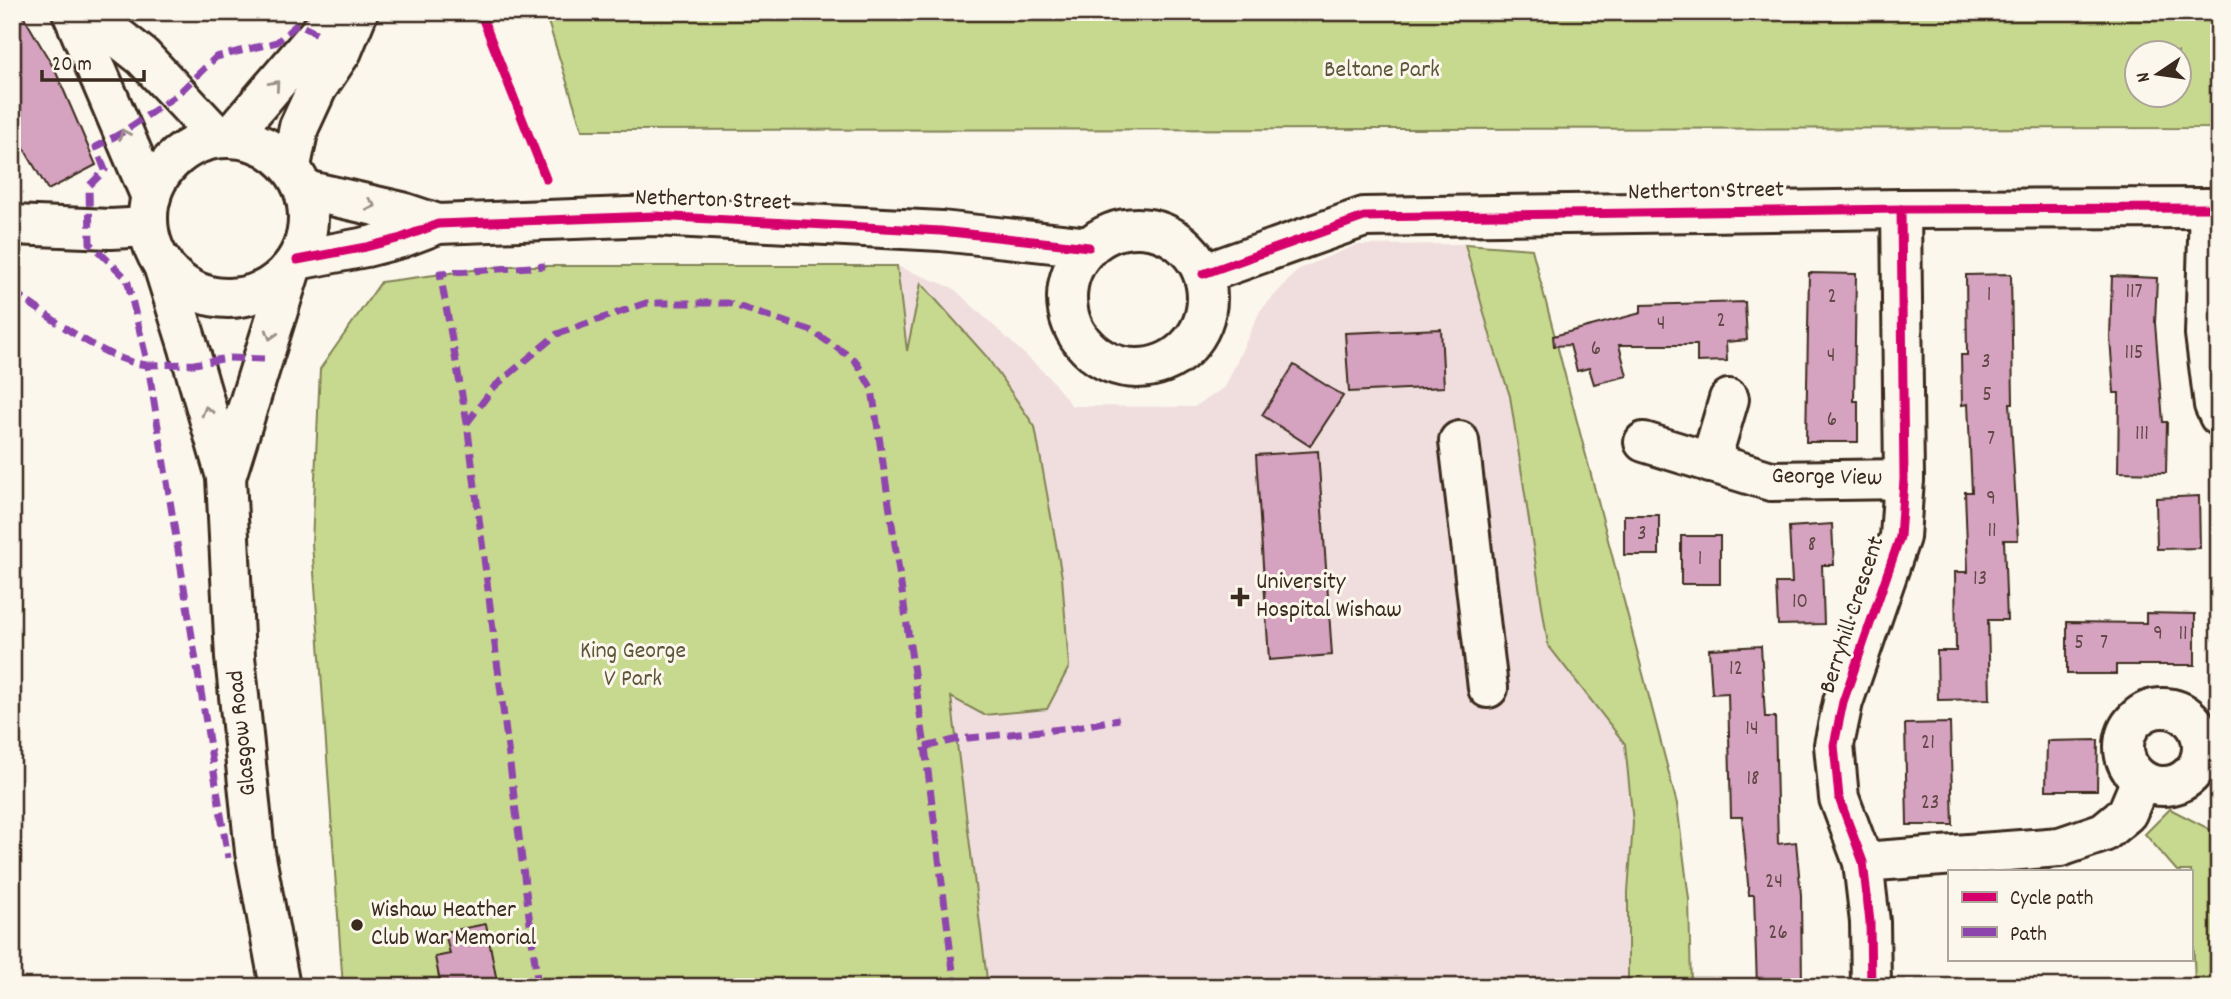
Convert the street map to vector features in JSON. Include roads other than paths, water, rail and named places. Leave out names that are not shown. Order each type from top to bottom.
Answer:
[{"type":"street","points":[[72,12],[150,212],[153,246],[178,281],[200,293],[223,298],[248,296],[271,286],[294,265],[306,238],[309,219],[298,178],[299,127],[317,88],[342,51],[358,12]]},
{"type":"street","points":[[86,12],[143,57],[225,137]]},
{"type":"street","points":[[225,137],[318,34],[343,12]]},
{"type":"street","points":[[150,212],[159,178],[183,151],[200,142],[225,137],[253,141],[273,151],[298,178]]},
{"type":"street","name":"Netherton Street","points":[[298,178],[438,224]]},
{"type":"street","points":[[2214,208],[2205,334],[2214,405],[2219,416]]},
{"type":"street","name":"Netherton Street","points":[[1203,274],[1364,217],[1901,209],[2214,208]]},
{"type":"street","name":"Berryhill Crescent","points":[[1871,987],[1870,922],[1863,862],[1839,798],[1835,745],[1843,702],[1900,537],[1904,479],[1901,209]]},
{"type":"street","points":[[12,225],[111,229],[150,212]]},
{"type":"street","name":"Netherton Street","points":[[294,265],[401,238],[438,224],[654,216],[941,231],[1089,247]]},
{"type":"street","points":[[1143,228],[1167,234],[1191,253],[1203,274],[1207,307],[1199,331],[1187,348],[1167,362],[1133,369],[1109,363],[1091,352],[1075,333],[1069,318],[1066,294],[1075,265],[1101,237],[1119,230],[1143,228]]},
{"type":"street","name":"Glasgow Road","points":[[162,262],[226,477],[235,657],[252,824],[280,987]]},
{"type":"street","name":"Glasgow Road","points":[[226,477],[294,265]]},
{"type":"street","points":[[1710,463],[1729,399]]},
{"type":"street","points":[[1459,441],[1488,688]]},
{"type":"street","name":"George View","points":[[1644,442],[1771,481],[1904,479]]},
{"type":"street","points":[[1863,862],[2060,847],[2104,832],[2119,820],[2127,813],[2141,780]]},
{"type":"place","name":"University Hospital Wishaw","points":[[1240,597]]},
{"type":"place","name":"Wishaw Heather Club War Memorial","points":[[357,925]]},
{"type":"park label","name":"Beltane Park","points":[[1382,71]]},
{"type":"park label","name":"King George V Park","points":[[633,666]]}]
